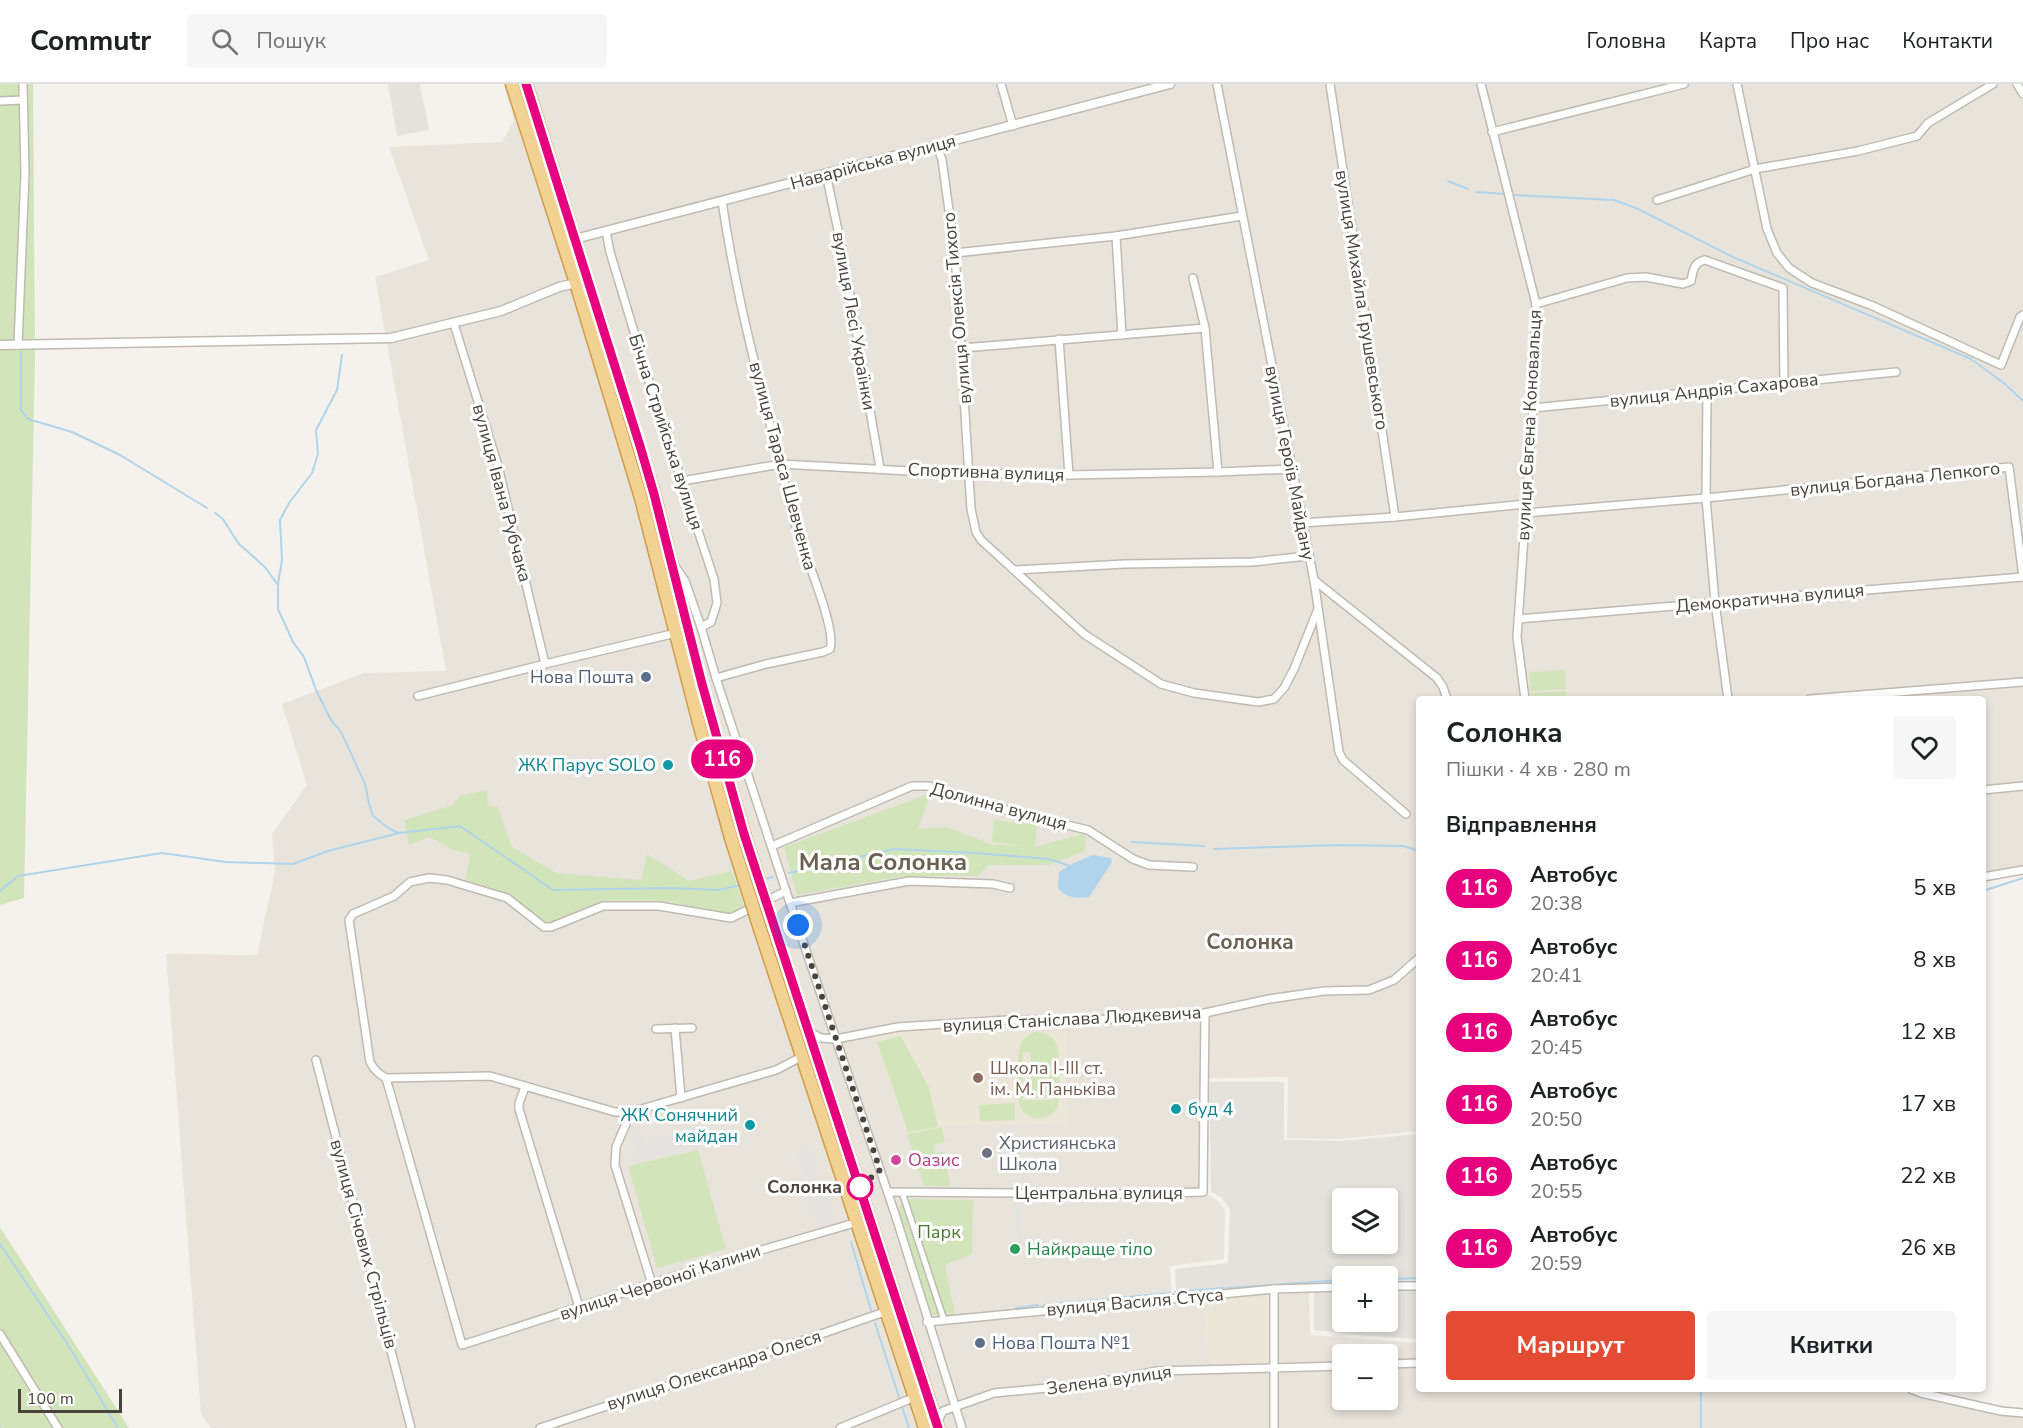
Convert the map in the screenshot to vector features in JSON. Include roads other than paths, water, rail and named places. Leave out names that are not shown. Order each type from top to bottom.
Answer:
[{"type":"highway","points":[[512,84],[576,283],[641,498],[731,838],[807,1029],[810,1056],[858,1222],[887,1311],[906,1400],[933,1426]]},
{"type":"highway","points":[[526,84],[635,428],[744,834],[767,930],[929,1400],[933,1426]]},
{"type":"street","points":[[18,345],[25,173],[23,84]]},
{"type":"street","points":[[1001,84],[1013,126]]},
{"type":"street","name":"Наварійська вулиця","points":[[575,238],[1013,126],[1149,87],[1170,84]]},
{"type":"street","name":"вулиця Героїв Майдану","points":[[1217,84],[1301,523],[1314,580],[1339,752],[1343,760],[1406,814]]},
{"type":"street","name":"вулиця Михайла Грушевського","points":[[1330,84],[1395,517]]},
{"type":"street","name":"вулиця Євгена Коновальця","points":[[1481,84],[1536,304],[1533,408],[1517,637],[1525,696]]},
{"type":"street","points":[[1492,132],[1684,84]]},
{"type":"street","points":[[1737,84],[1767,229],[1777,254],[1789,268],[1812,283],[1874,306],[2001,365],[2020,317],[2023,315]]},
{"type":"street","points":[[1657,200],[1755,170],[1858,151],[1917,136],[1928,123],[1993,84]]},
{"type":"street","points":[[2017,84],[2023,94]]},
{"type":"street","points":[[0,101],[23,100]]},
{"type":"street","name":"вулиця Олексія Тихого","points":[[937,145],[942,160],[955,253],[971,509],[976,532],[981,540],[1017,570],[1050,605],[1084,634],[1161,684],[1194,693],[1258,702],[1274,699],[1284,688],[1318,609]]},
{"type":"street","name":"вулиця Лесі Українки","points":[[825,174],[842,249],[880,468]]},
{"type":"street","name":"вулиця Тараса Шевченка","points":[[716,678],[823,652],[830,649],[832,645],[827,620],[793,519],[752,354],[728,244],[722,201]]},
{"type":"street","points":[[955,253],[1116,236],[1242,216]]},
{"type":"street","name":"Бічна Стрийська вулиця","points":[[606,231],[616,274],[716,589],[717,603],[711,622],[701,627]]},
{"type":"street","points":[[1116,236],[1122,335]]},
{"type":"street","points":[[1536,304],[1627,278],[1646,277],[1683,284],[1691,281],[1695,266],[1699,261],[1705,260],[1783,288],[1784,384]]},
{"type":"street","points":[[1193,278],[1205,328],[1218,472]]},
{"type":"street","points":[[0,345],[391,338],[501,311],[559,287],[576,283]]},
{"type":"street","name":"вулиця Івана Рубчака","points":[[454,324],[498,466],[545,664]]},
{"type":"street","points":[[962,348],[1205,328]]},
{"type":"street","points":[[1059,339],[1069,475]]},
{"type":"street","name":"вулиця Андрія Сахарова","points":[[1533,408],[1896,372]]},
{"type":"street","points":[[1707,392],[1706,498],[1715,602],[1728,696]]},
{"type":"street","name":"Спортивна вулиця","points":[[682,481],[781,464],[928,472],[1069,475],[1292,469]]},
{"type":"street","name":"вулиця Богдана Лепкого","points":[[1525,513],[1706,498],[2009,467],[2023,577]]},
{"type":"street","points":[[1301,523],[1395,517],[1526,504]]},
{"type":"street","points":[[1017,570],[1124,564],[1252,562],[1308,556]]},
{"type":"street","points":[[670,559],[685,581],[701,627],[786,891],[888,1192],[952,1408],[962,1428]]},
{"type":"street","name":"Демократична вулиця","points":[[1518,619],[2023,577]]},
{"type":"street","points":[[1314,580],[1437,678],[1446,696]]},
{"type":"street","points":[[418,696],[676,633]]},
{"type":"street","points":[[1878,696],[2023,682]]},
{"type":"street","name":"Долинна вулиця","points":[[772,846],[912,786],[929,786],[1016,813],[1088,830],[1133,859],[1149,865],[1192,867]]},
{"type":"street","points":[[1986,790],[2023,786]]},
{"type":"street","points":[[1986,876],[2023,870]]},
{"type":"street","points":[[786,891],[730,918],[659,906],[603,906],[551,927],[544,927],[507,898],[447,880],[429,878],[410,882],[394,896],[353,914],[349,920],[370,1062],[374,1069],[386,1078],[490,1076],[615,1112],[631,1112],[776,1070],[810,1056],[821,1038]]},
{"type":"street","points":[[790,903],[909,881],[993,884],[1010,888]]},
{"type":"street","name":"вулиця Станіслава Людкевича","points":[[807,1029],[821,1038],[836,1039],[898,1027],[1007,1020],[1134,1018],[1205,1013],[1269,999],[1324,991],[1369,990],[1394,980],[1416,961]]},
{"type":"street","name":"Центральна вулиця","points":[[888,1192],[1124,1194],[1203,1192],[1205,1013]]},
{"type":"street","points":[[675,1028],[681,1098]]},
{"type":"street","points":[[656,1029],[692,1028]]},
{"type":"street","name":"вулиця Січових Стрільців","points":[[316,1060],[411,1428]]},
{"type":"street","name":"вулиця Червоної Калини","points":[[386,1078],[462,1346],[652,1284],[858,1222]]},
{"type":"street","points":[[525,1087],[519,1109],[579,1307]]},
{"type":"street","points":[[631,1112],[616,1147],[615,1165],[652,1284]]},
{"type":"street","points":[[903,1192],[944,1320]]},
{"type":"street","points":[[1398,1286],[1416,1286]]},
{"type":"street","name":"вулиця Василя Стуса","points":[[927,1322],[1274,1289],[1332,1287]]},
{"type":"street","points":[[1274,1289],[1274,1428]]},
{"type":"street","name":"вулиця Олександра Олеся","points":[[540,1428],[887,1311]]},
{"type":"street","points":[[0,1334],[58,1428]]},
{"type":"street","points":[[1398,1364],[1416,1363]]},
{"type":"street","name":"Зелена вулиця","points":[[933,1426],[941,1414],[952,1408],[994,1393],[1089,1384],[1158,1371],[1332,1366]]},
{"type":"street","points":[[1919,1392],[2001,1411],[2023,1413]]},
{"type":"street","points":[[840,1428],[906,1400]]},
{"type":"street","points":[[929,1400],[938,1408],[952,1408]]},
{"type":"water","points":[[1093,855],[1111,858],[1112,862],[1089,897],[1072,897],[1061,891],[1058,888],[1059,872]]},
{"type":"waterway","points":[[1448,181],[1468,189]]},
{"type":"waterway","points":[[1477,192],[1504,194]]},
{"type":"waterway","points":[[1514,195],[1614,200],[1636,208],[1733,257],[1971,359],[2005,384],[2023,401]]},
{"type":"waterway","points":[[21,352],[21,410],[28,419],[72,432],[120,455],[207,508]]},
{"type":"waterway","points":[[278,584],[282,560],[280,520],[289,503],[312,473],[318,454],[316,430],[337,390],[342,355]]},
{"type":"waterway","points":[[215,513],[223,519],[238,543],[265,567],[278,585],[278,609],[293,642],[304,657],[316,690],[331,720],[341,732],[365,784],[373,816],[398,833]]},
{"type":"waterway","points":[[0,891],[18,876],[162,853],[226,862],[293,864],[328,851],[399,833],[460,826],[553,890],[672,888],[718,890],[741,885]]},
{"type":"waterway","points":[[1132,842],[1204,846]]},
{"type":"waterway","points":[[1214,849],[1337,845],[1403,846],[1416,850]]},
{"type":"waterway","points":[[789,873],[894,849],[1049,859],[1070,866]]},
{"type":"waterway","points":[[764,879],[773,877]]},
{"type":"waterway","points":[[1986,890],[2023,878]]},
{"type":"waterway","points":[[851,1242],[871,1310]]},
{"type":"waterway","points":[[0,1244],[70,1348],[118,1428]]},
{"type":"waterway","points":[[1398,1279],[1416,1278]]},
{"type":"waterway","points":[[1228,1288],[1332,1281]]},
{"type":"waterway","points":[[1175,1292],[1224,1288]]},
{"type":"waterway","points":[[1044,1305],[1170,1293]]},
{"type":"waterway","points":[[1016,1308],[1038,1305]]},
{"type":"waterway","points":[[875,1323],[909,1428]]},
{"type":"waterway","points":[[1701,1392],[1701,1428]]},
{"type":"place","name":"Нова Пошта","points":[[646,677]]},
{"type":"place","name":"ЖК Парус SOLO","points":[[668,765]]},
{"type":"place","name":"Школа І-ІІІ ст. ім. М. Паньківа","points":[[978,1078]]},
{"type":"place","name":"буд 4","points":[[1176,1109]]},
{"type":"place","name":"ЖК Сонячний майдан","points":[[750,1125]]},
{"type":"place","name":"Християнська Школа","points":[[987,1153]]},
{"type":"place","name":"Оазис","points":[[896,1160]]},
{"type":"place","name":"Солонка","points":[[860,1187]]},
{"type":"place","name":"Найкраще тіло","points":[[1015,1249]]},
{"type":"place","name":"Нова Пошта №1","points":[[980,1343]]},
{"type":"district","name":"Мала Солонка","points":[[883,862]]},
{"type":"district","name":"Солонка","points":[[1250,942]]},
{"type":"park label","name":"Парк","points":[[939,1232]]}]
